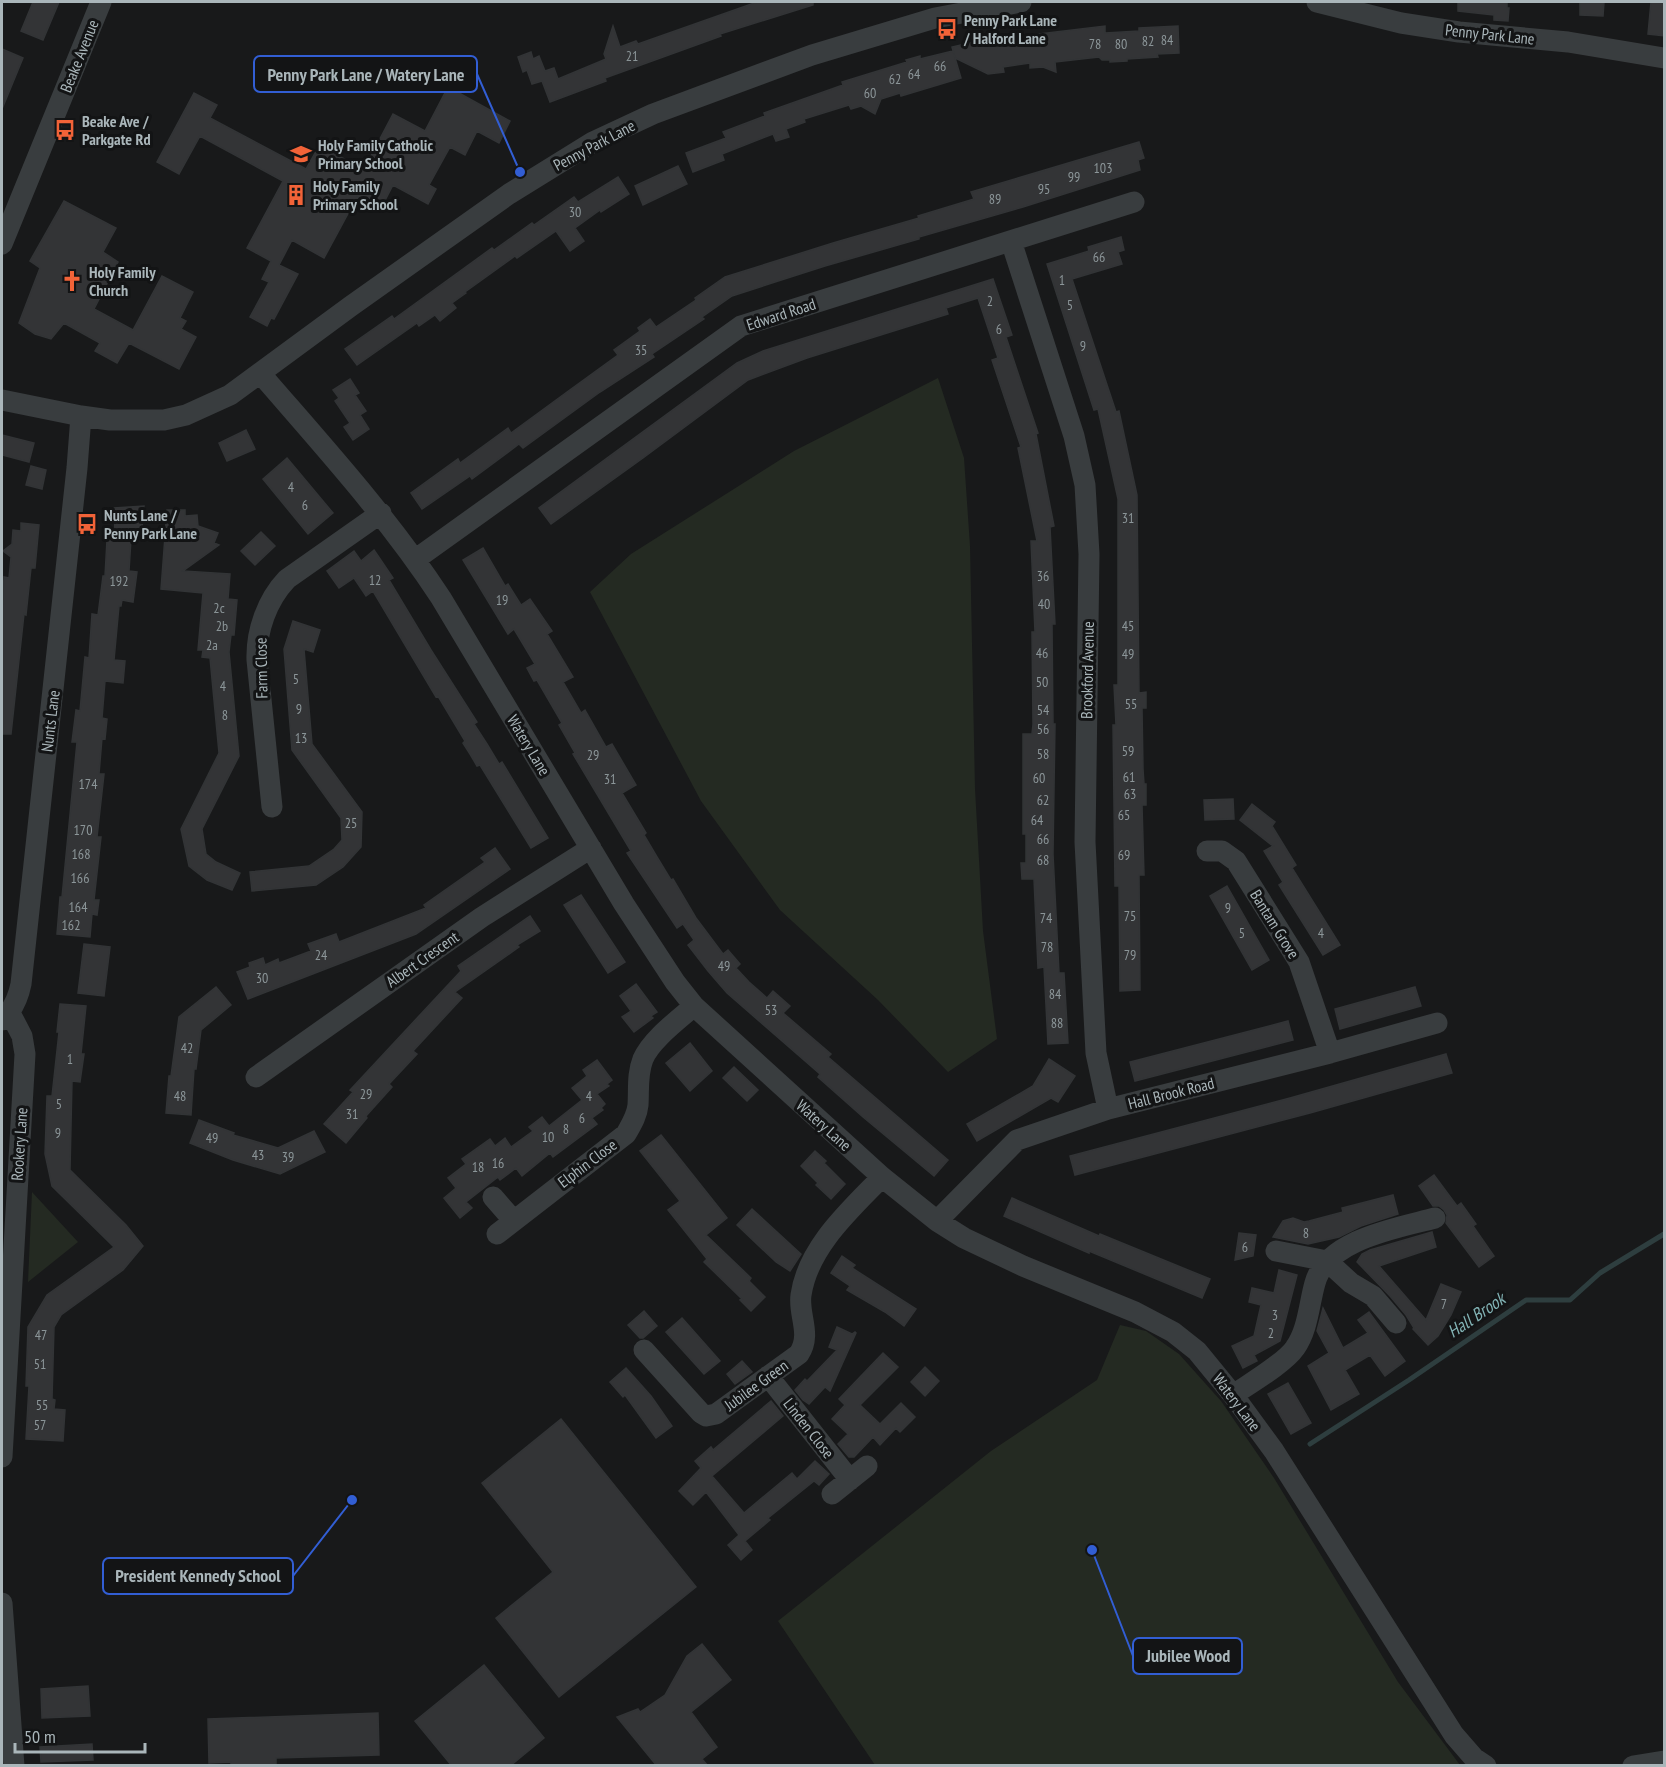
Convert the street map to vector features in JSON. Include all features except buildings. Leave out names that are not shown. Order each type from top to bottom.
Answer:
[{"type":"street","name":"Beake Avenue","points":[[2,244],[101,2]]},
{"type":"street","name":"Penny Park Lane","points":[[2,400],[110,420],[164,420],[213,404],[230,395],[509,194],[593,142],[653,114],[812,55],[935,18],[1021,2]]},
{"type":"street","name":"Penny Park Lane","points":[[1317,2],[1401,23],[1459,32],[1568,42],[1665,58]]},
{"type":"street","name":"Edward Road","points":[[416,560],[741,326],[1134,202]]},
{"type":"street","name":"Brookford Avenue","points":[[1011,241],[1074,436],[1084,486],[1089,554],[1085,842],[1096,1053],[1108,1109]]},
{"type":"street","name":"Watery Lane","points":[[260,373],[381,513],[416,560],[624,904],[675,982],[694,1006],[882,1177],[937,1221],[964,1238],[1023,1266],[1135,1312],[1173,1332],[1197,1350],[1274,1451],[1454,1735],[1474,1758],[1486,1766]]},
{"type":"street","name":"Nunts Lane","points":[[6,1017],[19,995],[21,984],[81,416]]},
{"type":"street","name":"Farm Close","points":[[272,807],[257,660],[260,629],[277,593],[287,579],[381,513]]},
{"type":"street","name":"Albert Crescent","points":[[256,1077],[482,916],[591,848]]},
{"type":"street","name":"Bantam Grove","points":[[1207,851],[1222,851],[1236,861],[1299,962],[1330,1053]]},
{"type":"street","name":"Elphin Close","points":[[496,1234],[626,1134],[634,1120],[638,1105],[639,1071],[643,1058],[650,1046],[694,1006]]},
{"type":"street","name":"Rookery Lane","points":[[2,1449],[7,1238],[24,1054],[22,1036],[6,1017]]},
{"type":"street","name":"Hall Brook Road","points":[[937,1221],[1017,1140],[1108,1109],[1330,1053],[1437,1023]]},
{"type":"street","name":"Jubilee Green","points":[[644,1350],[705,1416],[716,1414],[799,1354],[803,1347],[805,1328],[800,1298],[807,1273],[838,1222],[882,1177]]},
{"type":"street","points":[[493,1197],[513,1220]]},
{"type":"street","points":[[1233,1395],[1295,1349],[1301,1338],[1317,1275],[1327,1261],[1351,1245],[1371,1236],[1435,1218]]},
{"type":"street","points":[[1276,1251],[1327,1261],[1351,1283],[1373,1296],[1396,1323]]},
{"type":"street","name":"Linden Close","points":[[768,1376],[850,1480]]},
{"type":"street","points":[[832,1494],[867,1466]]},
{"type":"street","points":[[2,1603],[14,1766]]},
{"type":"street","points":[[1634,1766],[1665,1761]]},
{"type":"shaded area","points":[[938,378],[964,458],[970,546],[975,789],[983,931],[997,1039],[948,1072],[878,1000],[780,910],[701,801],[590,592],[631,554],[794,451]]},
{"type":"shaded area","points":[[32,1192],[78,1242],[28,1282]]},
{"type":"shaded area","points":[[1120,1325],[1146,1331],[1179,1354],[1221,1401],[1274,1478],[1398,1682],[1460,1765],[875,1765],[778,1621],[991,1451],[1097,1380]]},
{"type":"waterway","name":"Hall Brook","points":[[1310,1444],[1526,1300],[1570,1300],[1600,1273],[1664,1234]]},
{"type":"place","name":"Penny Park Lane / Halford Lane","points":[[947,29]]},
{"type":"place","name":"Beake Ave / Parkgate Rd","points":[[65,130]]},
{"type":"place","name":"Holy Family Catholic Primary School","points":[[301,154]]},
{"type":"place","name":"Penny Park Lane / Watery Lane","points":[[520,172]]},
{"type":"place","name":"Holy Family Primary School","points":[[296,195]]},
{"type":"place","name":"Holy Family Church","points":[[72,281]]},
{"type":"place","name":"Nunts Lane / Penny Park Lane","points":[[87,524]]},
{"type":"place","name":"President Kennedy School","points":[[352,1500]]},
{"type":"place","name":"Jubilee Wood","points":[[1092,1550]]}]
